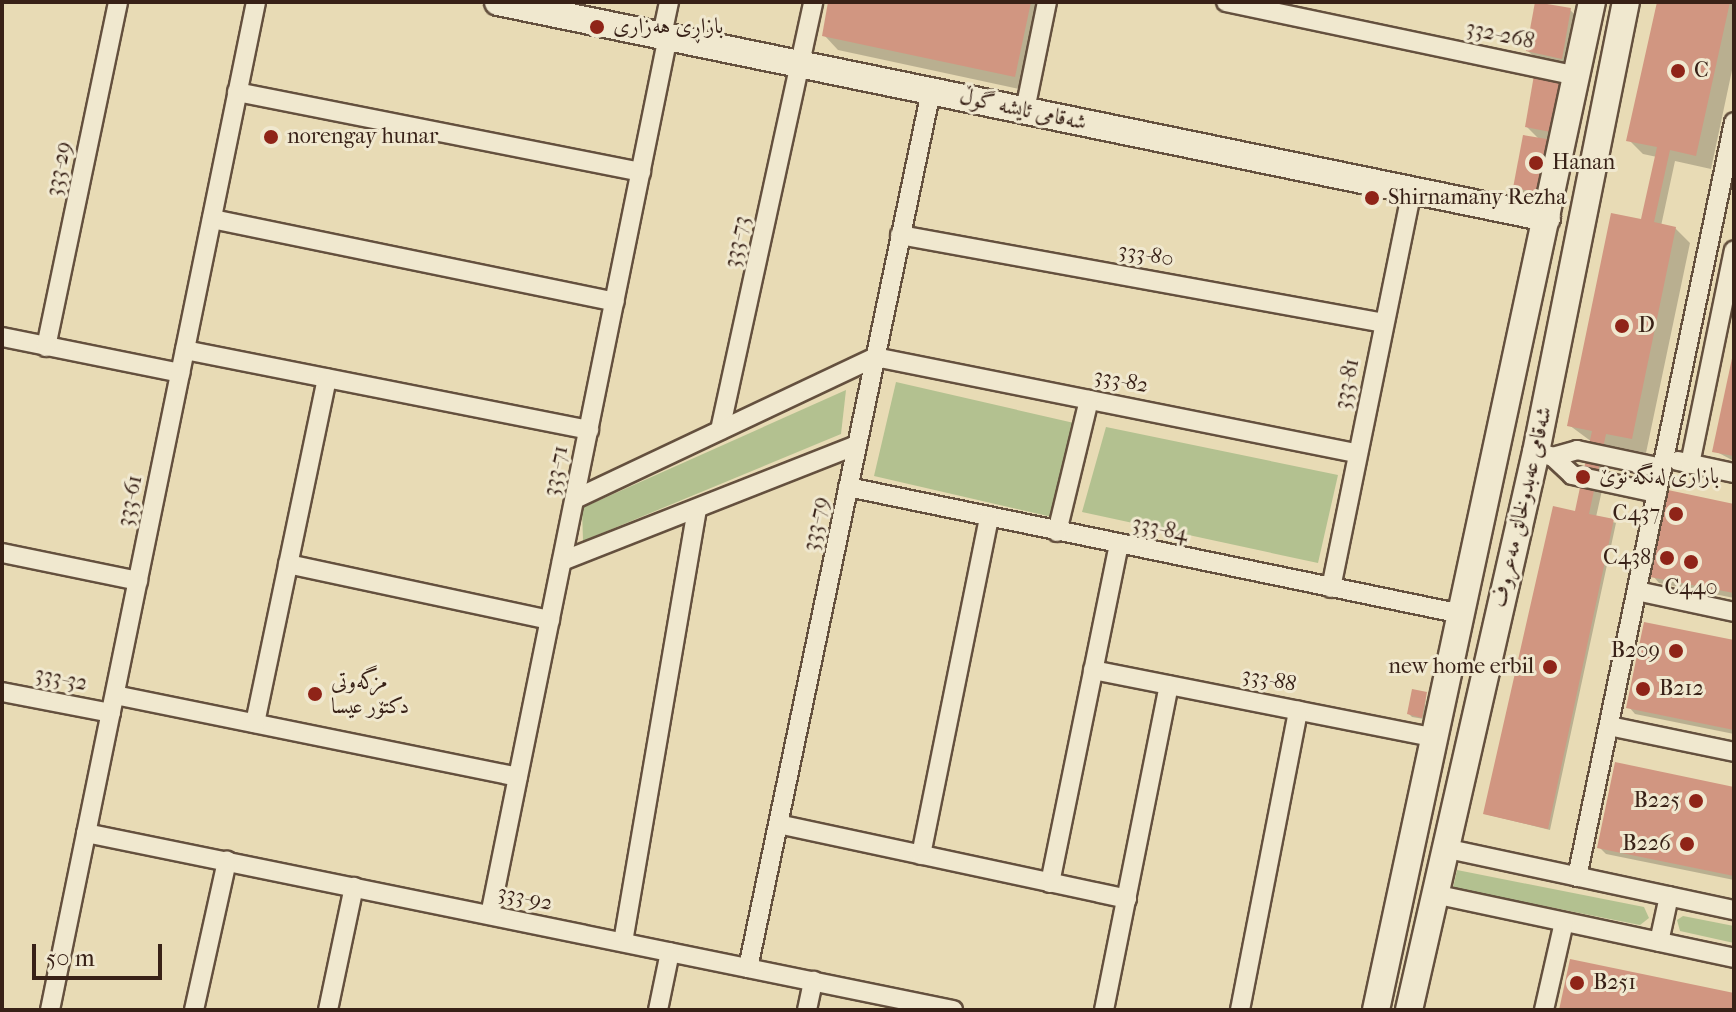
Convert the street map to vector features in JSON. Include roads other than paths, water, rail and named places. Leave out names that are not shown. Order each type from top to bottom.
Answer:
[{"type":"main road","name":"شەقامی ئایشە گوڵ","points":[[498,2],[1547,218]]},
{"type":"main road","name":"شەقامی عەبدولخالق مەعروف","points":[[1376,1010],[1592,2]]},
{"type":"main road","name":"شەقامی عەبدولخالق مەعروف","points":[[1409,1010],[1444,848],[1545,454],[1626,2]]},
{"type":"main road","points":[[1500,442],[1545,454]]},
{"type":"street","name":"333-29","points":[[46,347],[118,2]]},
{"type":"street","name":"333-61","points":[[50,1010],[256,2]]},
{"type":"street","name":"333-71","points":[[490,915],[641,172],[669,2]]},
{"type":"street","name":"333-73","points":[[720,430],[813,2]]},
{"type":"street","points":[[1025,110],[1047,2]]},
{"type":"street","name":"332-268","points":[[1226,2],[1577,76]]},
{"type":"street","name":"333-79","points":[[748,968],[931,91]]},
{"type":"street","points":[[237,92],[641,172]]},
{"type":"street","points":[[1577,877],[1734,122]]},
{"type":"street","name":"333-81","points":[[1331,588],[1412,190]]},
{"type":"street","points":[[212,219],[615,302]]},
{"type":"street","name":"333-80","points":[[900,235],[1384,323]]},
{"type":"street","points":[[1690,464],[1731,280],[1734,250]]},
{"type":"street","points":[[1703,275],[1731,280]]},
{"type":"street","points":[[2,337],[180,373]]},
{"type":"street","points":[[185,350],[589,430]]},
{"type":"street","points":[[575,499],[875,357]]},
{"type":"street","name":"333-82","points":[[875,357],[1357,453]]},
{"type":"street","points":[[255,723],[327,378]]},
{"type":"street","points":[[1057,532],[1089,400]]},
{"type":"street","points":[[562,561],[697,511],[857,445]]},
{"type":"street","points":[[1545,454],[1577,450],[1690,464],[1734,473]]},
{"type":"street","points":[[1545,454],[1572,475],[1657,493]]},
{"type":"street","name":"333-84","points":[[848,487],[1462,614]]},
{"type":"street","points":[[623,942],[697,511]]},
{"type":"street","points":[[921,855],[989,518]]},
{"type":"street","points":[[1050,883],[1119,545]]},
{"type":"street","points":[[2,553],[138,581]]},
{"type":"street","points":[[288,564],[550,620]]},
{"type":"street","points":[[1637,591],[1734,612]]},
{"type":"street","name":"333-88","points":[[1093,670],[1435,738]]},
{"type":"street","points":[[1104,1010],[1169,685]]},
{"type":"street","name":"333-32","points":[[2,692],[111,713]]},
{"type":"street","points":[[115,695],[518,777]]},
{"type":"street","points":[[1240,1010],[1298,711]]},
{"type":"street","points":[[1609,726],[1734,752]]},
{"type":"street","points":[[778,824],[1127,899]]},
{"type":"street","name":"333-92","points":[[86,833],[953,1010]]},
{"type":"street","points":[[1444,848],[1734,910]]},
{"type":"street","points":[[194,1010],[227,861]]},
{"type":"street","points":[[328,1010],[354,887]]},
{"type":"street","points":[[1434,894],[1734,958]]},
{"type":"street","points":[[1659,942],[1669,896]]},
{"type":"street","points":[[1544,1010],[1564,922]]},
{"type":"street","points":[[658,1010],[670,952]]},
{"type":"street","points":[[807,1010],[813,981]]},
{"type":"place","name":"بازاڕی هەزاری","points":[[597,27]]},
{"type":"place","name":"C","points":[[1678,71]]},
{"type":"place","name":"norengay hunar","points":[[271,137]]},
{"type":"place","name":"Hanan","points":[[1536,163]]},
{"type":"place","name":"Shirnamany Rezha","points":[[1372,198]]},
{"type":"place","name":"D","points":[[1622,326]]},
{"type":"place","name":"بازاری لەنگە نوێ","points":[[1583,477]]},
{"type":"place","name":"C437","points":[[1676,514]]},
{"type":"place","name":"C438","points":[[1667,558]]},
{"type":"place","name":"C440","points":[[1691,562]]},
{"type":"place","name":"B209","points":[[1676,651]]},
{"type":"place","name":"new home erbil","points":[[1550,667]]},
{"type":"place","name":"B212","points":[[1643,689]]},
{"type":"place","name":"مزگەوتی دکتۆر عیسا","points":[[315,694]]},
{"type":"place","name":"B225","points":[[1696,801]]},
{"type":"place","name":"B226","points":[[1687,844]]},
{"type":"place","name":"B251","points":[[1577,983]]}]
